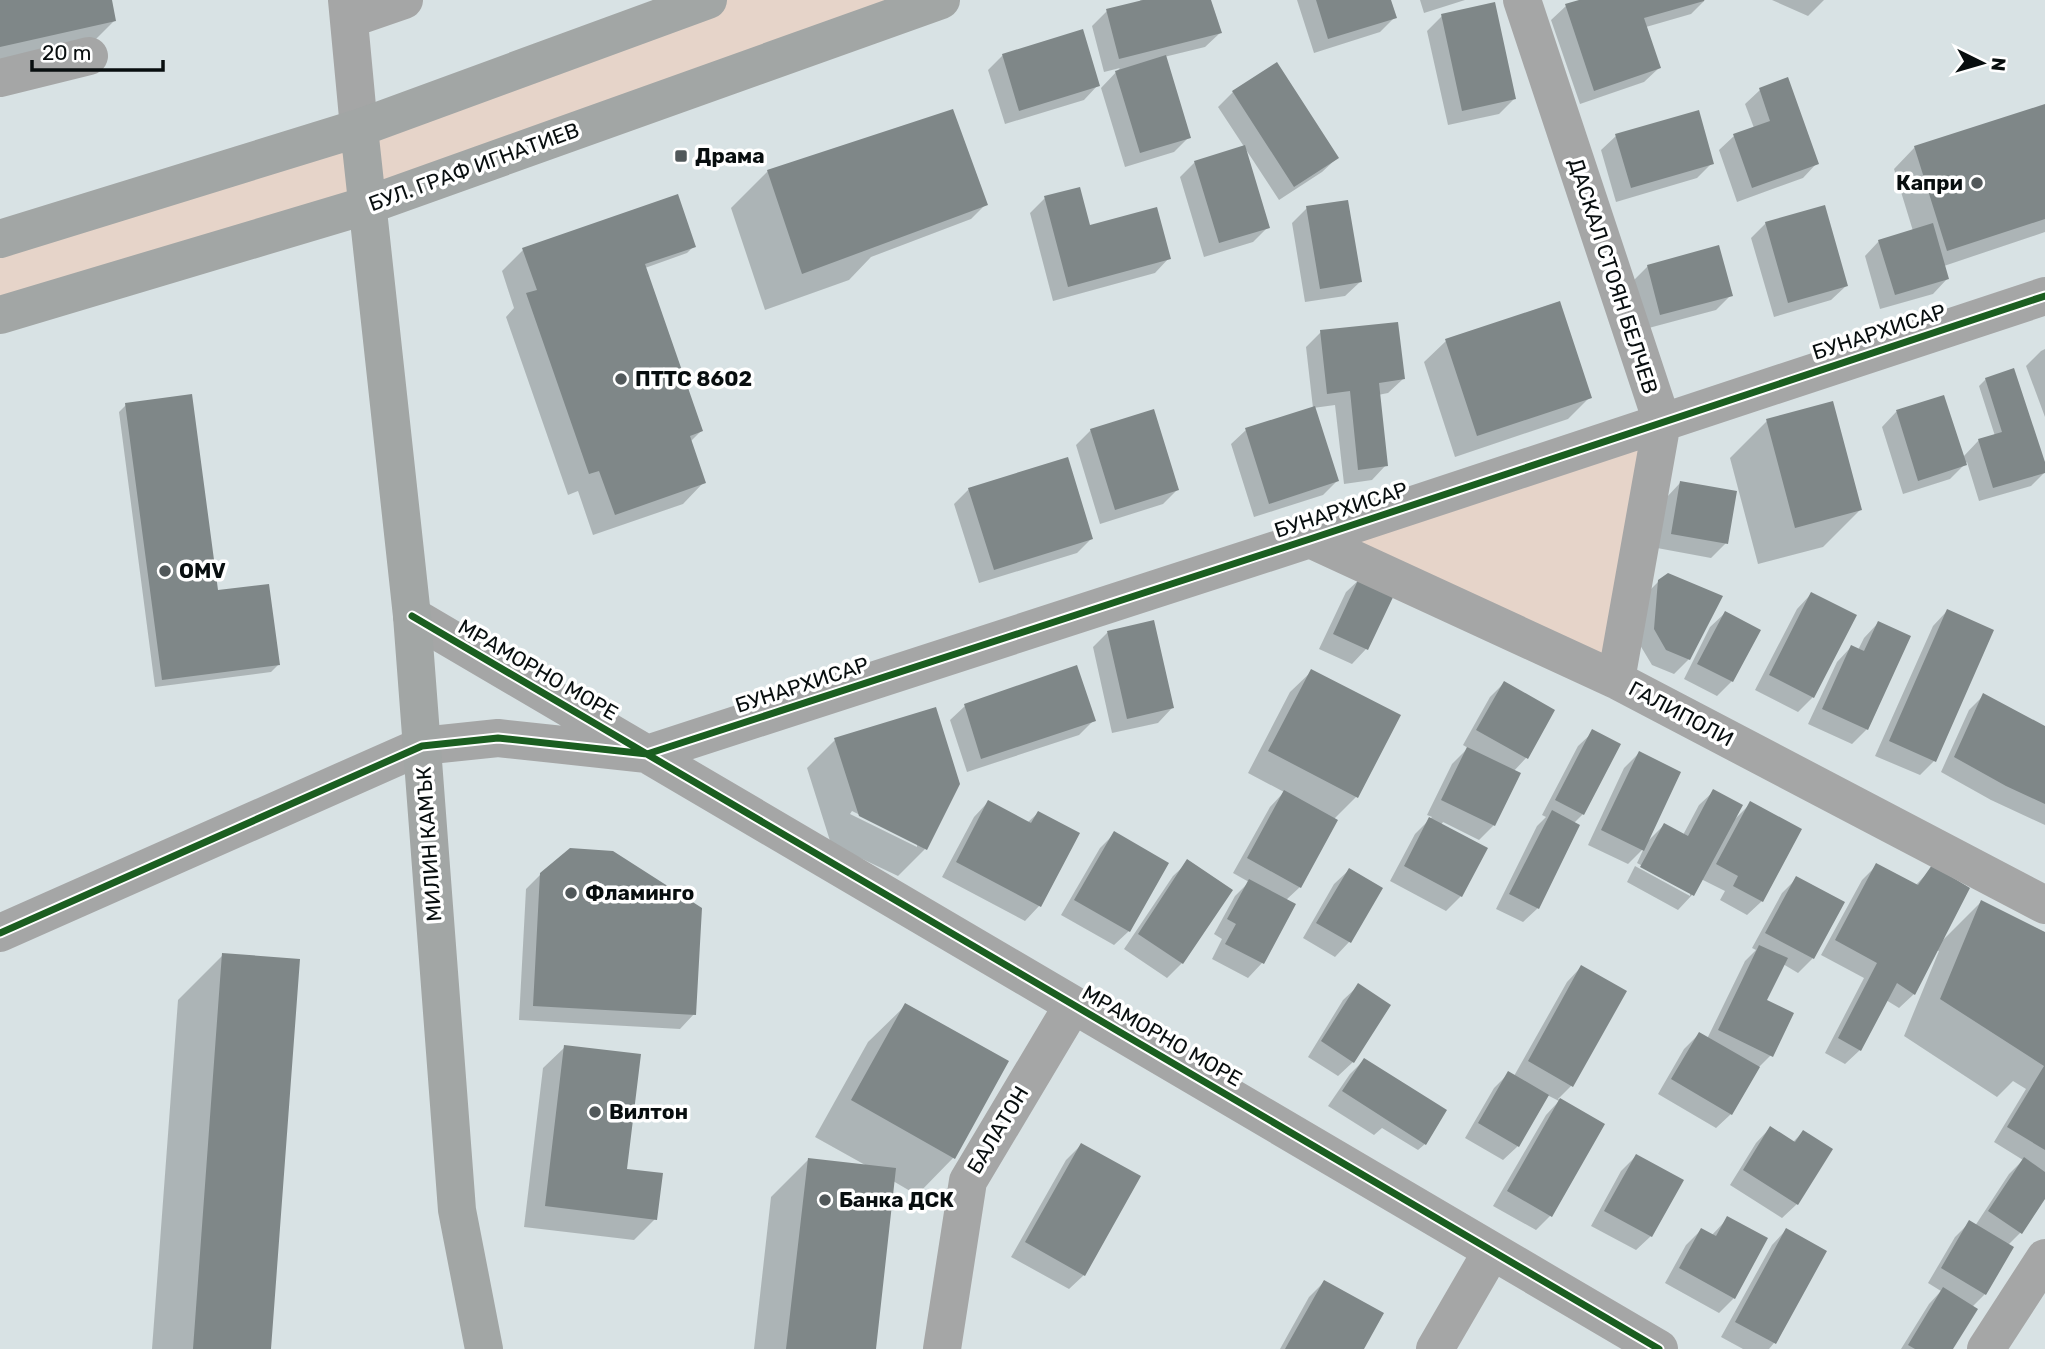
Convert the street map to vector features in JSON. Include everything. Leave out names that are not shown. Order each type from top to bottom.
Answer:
[{"type":"main road","points":[[0,239],[359,128],[708,0]]},
{"type":"main road","name":"БУЛ. ГРАФ ИГНАТИЕВ","points":[[0,315],[368,205],[941,0]]},
{"type":"main road","name":"МИЛИН КАМЪК","points":[[359,128],[412,616],[457,1210],[484,1349]]},
{"type":"street","points":[[359,128],[348,10],[404,0]]},
{"type":"street","name":"ДАСКАЛ СТОЯН БЕЛЧЕВ","points":[[1522,0],[1661,422],[1616,680]]},
{"type":"street","points":[[0,78],[89,56]]},
{"type":"street","name":"БУНАРХИСАР","points":[[647,754],[2045,296]]},
{"type":"street","name":"ГАЛИПОЛИ","points":[[1310,539],[1616,680],[2045,905]]},
{"type":"street","name":"МРАМОРНО МОРЕ","points":[[412,616],[1658,1349]]},
{"type":"street","name":"МРАМОРНО МОРЕ","points":[[0,933],[422,746],[498,738],[647,754]]},
{"type":"street","name":"БАЛАТОН","points":[[942,1349],[968,1181],[1073,1004]]},
{"type":"street","points":[[1435,1349],[1492,1251]]},
{"type":"street","points":[[1986,1349],[2045,1258]]},
{"type":"shaded area","points":[[708,0],[941,0],[0,315],[0,239]]},
{"type":"shaded area","points":[[1662,422],[1616,680],[1310,539]]},
{"type":"building","points":[[0,0],[112,0],[116,21],[0,47]]},
{"type":"building","points":[[1143,0],[1211,0],[1222,33],[1119,59],[1106,9]]},
{"type":"building","points":[[1316,0],[1391,0],[1397,18],[1328,39]]},
{"type":"building","points":[[1579,0],[1704,1],[1644,18],[1661,68],[1594,91],[1565,4]]},
{"type":"building","points":[[1495,2],[1516,99],[1462,111],[1441,14]]},
{"type":"building","points":[[1083,29],[1100,86],[1019,111],[1002,54]]},
{"type":"building","points":[[1166,55],[1191,138],[1140,153],[1115,71]]},
{"type":"building","points":[[1277,62],[1339,158],[1294,187],[1232,91]]},
{"type":"building","points":[[1788,77],[1819,164],[1752,188],[1733,134],[1770,121],[1759,88]]},
{"type":"building","name":"Капри","points":[[2045,104],[2045,219],[1947,251],[1914,146]]},
{"type":"building","points":[[953,109],[988,205],[802,274],[767,170]]},
{"type":"building","points":[[1699,110],[1714,164],[1631,188],[1615,134]]},
{"type":"building","points":[[1245,145],[1270,228],[1219,243],[1194,161]]},
{"type":"building","points":[[1080,187],[1090,225],[1157,207],[1171,259],[1068,287],[1044,196]]},
{"type":"building","name":"ПТТС 8602","points":[[678,194],[696,247],[645,264],[703,431],[690,436],[706,483],[615,515],[599,471],[589,474],[526,293],[537,290],[522,248]]},
{"type":"building","points":[[1348,200],[1362,282],[1320,289],[1306,206]]},
{"type":"building","points":[[1825,205],[1848,286],[1788,303],[1765,222]]},
{"type":"building","points":[[1933,223],[1949,279],[1895,295],[1878,240]]},
{"type":"building","points":[[1719,245],[1733,296],[1660,315],[1647,265]]},
{"type":"building","points":[[1560,301],[1592,398],[1477,436],[1445,339]]},
{"type":"building","points":[[1398,322],[1405,379],[1379,383],[1388,466],[1358,470],[1350,391],[1327,394],[1320,330]]},
{"type":"building","points":[[2014,368],[2045,462],[2045,473],[1993,488],[1978,439],[2002,432],[1985,378]]},
{"type":"building","points":[[192,394],[218,590],[269,584],[280,665],[162,680],[125,403]]},
{"type":"building","points":[[1944,395],[1967,465],[1918,481],[1896,410]]},
{"type":"building","points":[[1833,401],[1862,510],[1795,528],[1766,419]]},
{"type":"building","points":[[1315,406],[1339,481],[1269,504],[1245,428]]},
{"type":"building","points":[[1154,409],[1179,490],[1115,510],[1090,429]]},
{"type":"building","points":[[1068,457],[1093,539],[994,570],[968,488]]},
{"type":"building","points":[[1680,481],[1737,491],[1728,544],[1671,534]]},
{"type":"building","points":[[1668,573],[1723,596],[1690,660],[1666,650],[1654,629],[1658,580]]},
{"type":"building","points":[[1360,576],[1395,593],[1368,650],[1333,634]]},
{"type":"building","points":[[1811,592],[1857,615],[1814,698],[1769,675]]},
{"type":"building","points":[[1947,609],[1994,630],[1936,762],[1889,741]]},
{"type":"building","points":[[1725,611],[1761,630],[1733,682],[1697,664]]},
{"type":"building","points":[[1154,620],[1174,708],[1127,719],[1107,631]]},
{"type":"building","points":[[1878,621],[1911,636],[1868,730],[1822,709],[1851,645],[1864,651]]},
{"type":"building","points":[[1077,665],[1096,721],[981,759],[964,704]]},
{"type":"building","points":[[1311,669],[1401,715],[1358,798],[1268,751]]},
{"type":"building","points":[[1504,681],[1555,710],[1528,759],[1476,730]]},
{"type":"building","points":[[1983,693],[2045,726],[2045,804],[1954,757]]},
{"type":"building","points":[[936,707],[960,784],[927,850],[859,816],[834,738]]},
{"type":"building","points":[[1592,729],[1621,744],[1584,815],[1555,800]]},
{"type":"building","points":[[1467,747],[1521,773],[1495,826],[1441,800]]},
{"type":"building","points":[[1639,751],[1681,772],[1644,851],[1601,830]]},
{"type":"building","points":[[1713,789],[1743,805],[1694,896],[1640,867],[1664,823],[1688,836]]},
{"type":"building","points":[[1284,790],[1338,820],[1301,888],[1247,858]]},
{"type":"building","points":[[988,800],[1031,823],[1038,811],[1080,833],[1041,907],[956,862]]},
{"type":"building","points":[[1750,801],[1802,829],[1763,902],[1733,886],[1738,876],[1716,864]]},
{"type":"building","points":[[1552,810],[1580,825],[1539,909],[1509,894]]},
{"type":"building","points":[[1429,817],[1488,848],[1462,897],[1404,866]]},
{"type":"building","points":[[1114,831],[1169,863],[1130,932],[1074,900]]},
{"type":"building","points":[[570,848],[613,851],[702,908],[696,1015],[533,1006],[540,873]]},
{"type":"building","points":[[1187,859],[1233,890],[1183,964],[1138,934]]},
{"type":"building","points":[[1876,863],[1918,885],[1932,865],[1970,888],[1915,995],[1897,983],[1861,1051],[1838,1038],[1877,963],[1835,940]]},
{"type":"building","points":[[1349,868],[1383,888],[1351,943],[1316,923]]},
{"type":"building","points":[[1796,876],[1845,902],[1814,959],[1765,933]]},
{"type":"building","points":[[1249,879],[1296,904],[1264,964],[1225,944],[1236,924],[1227,919]]},
{"type":"building","points":[[1981,900],[2045,932],[2045,1150],[2007,1127],[2044,1066],[1940,999]]},
{"type":"building","points":[[1759,945],[1788,958],[1767,1000],[1794,1013],[1773,1057],[1718,1030]]},
{"type":"building","points":[[222,953],[300,959],[271,1349],[193,1349]]},
{"type":"building","points":[[1581,965],[1627,991],[1573,1087],[1528,1061]]},
{"type":"building","points":[[1358,983],[1391,1005],[1354,1063],[1321,1041]]},
{"type":"building","points":[[905,1003],[1009,1061],[955,1159],[851,1100]]},
{"type":"building","points":[[1699,1032],[1760,1067],[1732,1115],[1671,1079]]},
{"type":"building","name":"Вилтон","points":[[564,1045],[641,1054],[627,1169],[663,1173],[657,1220],[545,1206]]},
{"type":"building","points":[[1364,1058],[1447,1110],[1426,1145],[1342,1091]]},
{"type":"building","points":[[1508,1071],[1549,1095],[1519,1147],[1478,1123]]},
{"type":"building","points":[[1560,1098],[1605,1124],[1552,1217],[1507,1191]]},
{"type":"building","points":[[1770,1126],[1795,1142],[1803,1130],[1833,1149],[1798,1205],[1743,1170]]},
{"type":"building","points":[[1081,1143],[1141,1176],[1085,1276],[1025,1242]]},
{"type":"building","points":[[1636,1154],[1684,1180],[1652,1237],[1604,1211]]},
{"type":"building","points":[[2024,1157],[2045,1172],[2045,1199],[2022,1234],[1988,1211]]},
{"type":"building","points":[[808,1158],[896,1168],[876,1349],[786,1349]]},
{"type":"building","points":[[1727,1216],[1768,1238],[1735,1299],[1679,1268],[1701,1228],[1716,1236]]},
{"type":"building","points":[[1969,1220],[2014,1247],[1986,1295],[1941,1268]]},
{"type":"building","points":[[1786,1228],[1827,1251],[1776,1344],[1735,1322]]},
{"type":"building","points":[[1324,1280],[1384,1313],[1364,1349],[1285,1349]]},
{"type":"building","points":[[1943,1287],[1978,1309],[1953,1349],[1915,1349],[1908,1345]]},
{"type":"cycle path","points":[[0,933],[422,746],[498,738],[647,754],[2045,296]]},
{"type":"cycle path","points":[[412,616],[1659,1349]]},
{"type":"place","name":"Драма","points":[[681,156]]},
{"type":"place","name":"Капри","points":[[1977,183]]},
{"type":"place","name":"ПТТС 8602","points":[[621,379]]},
{"type":"place","name":"OMV","points":[[165,571]]},
{"type":"place","name":"Фламинго","points":[[571,893]]},
{"type":"place","name":"Вилтон","points":[[595,1112]]},
{"type":"place","name":"Банка ДСК","points":[[825,1200]]}]
